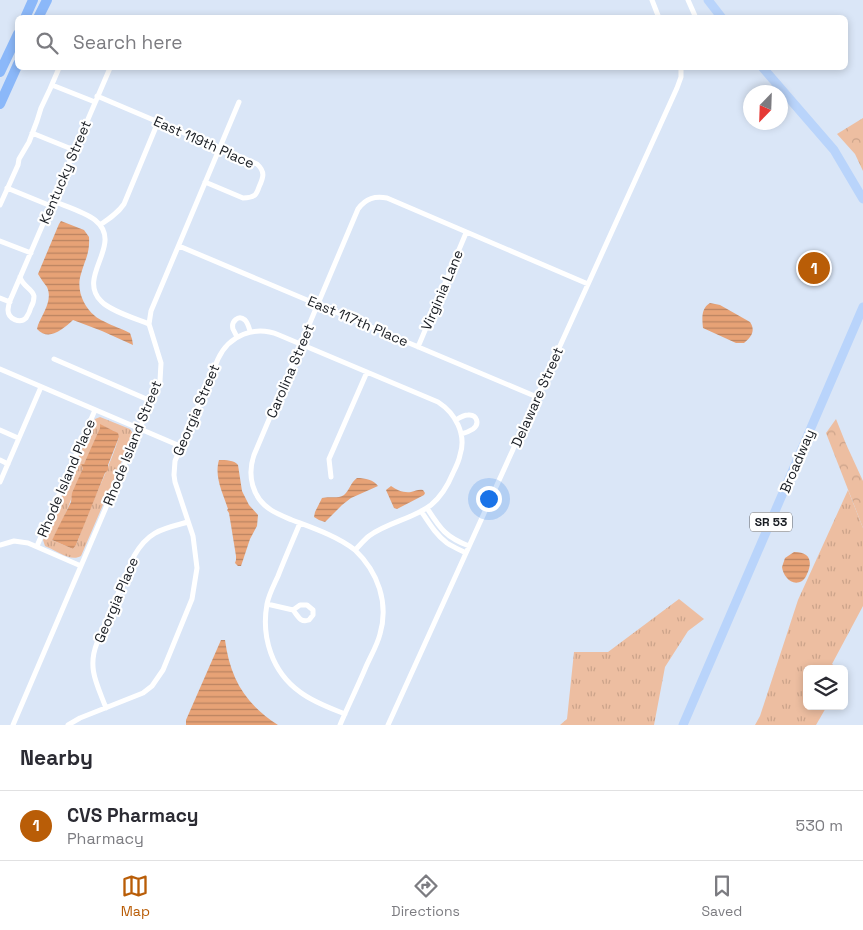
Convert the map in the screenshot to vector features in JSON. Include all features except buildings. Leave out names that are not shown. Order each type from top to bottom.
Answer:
[{"type":"highway","points":[[26,15],[33,0]]},
{"type":"highway","points":[[40,15],[47,0]]},
{"type":"highway","points":[[0,72],[15,40]]},
{"type":"highway","points":[[0,104],[15,70]]},
{"type":"main road","points":[[708,0],[720,15]]},
{"type":"main road","points":[[765,70],[834,150],[863,199]]},
{"type":"main road","name":"Broadway","points":[[683,725],[863,307]]},
{"type":"street","points":[[652,0],[658,15]]},
{"type":"street","points":[[688,0],[695,15]]},
{"type":"street","points":[[0,205],[58,70]]},
{"type":"street","name":"Kentucky Street","points":[[10,302],[109,70]]},
{"type":"street","name":"Delaware Street","points":[[388,725],[677,88],[681,77],[681,70]]},
{"type":"street","points":[[52,85],[95,102]]},
{"type":"street","name":"East 119th Place","points":[[97,96],[257,164],[263,170],[264,177],[256,194],[249,198],[242,198],[205,182]]},
{"type":"street","points":[[7,188],[91,217],[100,225],[105,237],[105,249],[93,281],[97,297],[106,305],[149,324],[151,311],[239,102]]},
{"type":"street","points":[[100,225],[112,217],[124,204],[158,122]]},
{"type":"street","points":[[32,133],[74,150]]},
{"type":"street","name":"Carolina Street","points":[[355,550],[341,541],[276,513],[265,506],[258,497],[251,478],[251,465],[254,455],[361,204],[376,197],[387,198],[466,233]]},
{"type":"street","points":[[466,233],[588,284]]},
{"type":"street","name":"Virginia Lane","points":[[418,347],[466,233]]},
{"type":"street","points":[[0,241],[31,253]]},
{"type":"street","name":"East 117th Place","points":[[179,246],[537,397]]},
{"type":"street","points":[[0,298],[10,302],[8,310],[10,316],[14,319],[23,320],[28,315],[34,296],[20,277]]},
{"type":"street","points":[[237,337],[233,326],[236,319],[241,318],[247,322],[250,331]]},
{"type":"street","name":"Rhode Island Street","points":[[13,725],[160,381],[161,364],[149,324]]},
{"type":"street","name":"Georgia Street","points":[[68,725],[80,718],[135,697],[148,690],[163,670],[190,606],[197,568],[196,556],[193,536],[177,490],[174,475],[175,461],[220,354],[237,337],[250,331],[262,330],[273,332],[301,344]]},
{"type":"street","points":[[301,344],[438,402],[450,411],[456,420],[461,434],[462,450],[452,475],[442,493],[434,502],[427,508],[375,533],[355,550],[366,561],[376,578],[383,600],[383,614],[380,636],[340,725]]},
{"type":"street","points":[[54,359],[152,401]]},
{"type":"street","points":[[0,369],[180,446]]},
{"type":"street","points":[[331,476],[329,459],[367,372]]},
{"type":"street","points":[[0,482],[41,387]]},
{"type":"street","name":"Rhode Island Place","points":[[37,546],[95,410]]},
{"type":"street","points":[[456,420],[466,415],[475,416],[477,419],[475,427],[461,434]]},
{"type":"street","points":[[0,430],[18,438]]},
{"type":"street","points":[[0,460],[8,464]]},
{"type":"street","points":[[427,508],[448,535],[456,541],[469,546]]},
{"type":"street","points":[[421,511],[441,538],[449,545],[466,553]]},
{"type":"street","name":"Georgia Place","points":[[106,708],[94,676],[92,667],[93,655],[134,556],[141,543],[156,532],[188,522]]},
{"type":"street","points":[[300,523],[267,604],[265,618],[266,639],[270,653],[286,679],[309,698],[345,714]]},
{"type":"street","points":[[0,545],[6,542],[21,541],[37,546],[81,566]]},
{"type":"street","points":[[267,604],[293,610]]},
{"type":"green space","points":[[863,118],[863,171],[855,154],[837,134]]},
{"type":"green space","points":[[100,417],[130,429],[133,435],[81,556],[73,558],[45,546],[43,540],[95,419]],"holes":[[[103,426],[114,431],[119,437],[75,546],[73,549],[52,540],[65,514],[100,428]]]},
{"type":"green space","points":[[836,419],[863,481],[863,528],[826,433]]},
{"type":"green space","points":[[848,490],[863,528],[863,606],[832,664],[833,665],[803,665],[803,710],[825,710],[816,725],[755,725],[760,716],[798,600]]},
{"type":"green space","points":[[679,599],[704,619],[688,631],[665,667],[654,725],[560,725],[567,719],[574,652],[608,652]]},
{"type":"shaded area","points":[[61,221],[84,230],[89,237],[88,252],[79,285],[84,302],[98,318],[130,333],[133,345],[73,320],[56,333],[46,334],[37,329],[49,297],[47,287],[38,274]]},
{"type":"shaded area","points":[[710,303],[720,305],[750,322],[753,331],[747,341],[736,343],[703,328],[702,317],[705,308]]},
{"type":"shaded area","points":[[100,424],[118,433],[119,437],[108,465],[108,470],[105,473],[73,549],[52,540],[71,502],[72,493],[83,468],[81,464],[84,464]]},
{"type":"shaded area","points":[[219,460],[232,461],[238,465],[242,491],[249,505],[258,515],[257,526],[250,539],[241,566],[235,563],[236,556],[229,513],[218,479]]},
{"type":"shaded area","points":[[357,478],[369,480],[378,486],[351,498],[325,522],[314,517],[322,498],[344,495]]},
{"type":"shaded area","points":[[391,486],[403,492],[423,490],[425,493],[397,509],[394,508],[386,490]]},
{"type":"shaded area","points":[[794,552],[804,554],[810,561],[806,577],[795,583],[784,574],[782,567],[785,558]]},
{"type":"shaded area","points":[[221,640],[225,640],[227,654],[241,689],[256,708],[278,725],[186,725],[186,720]]},
{"type":"place","name":"CVS Pharmacy","points":[[814,268]]}]
